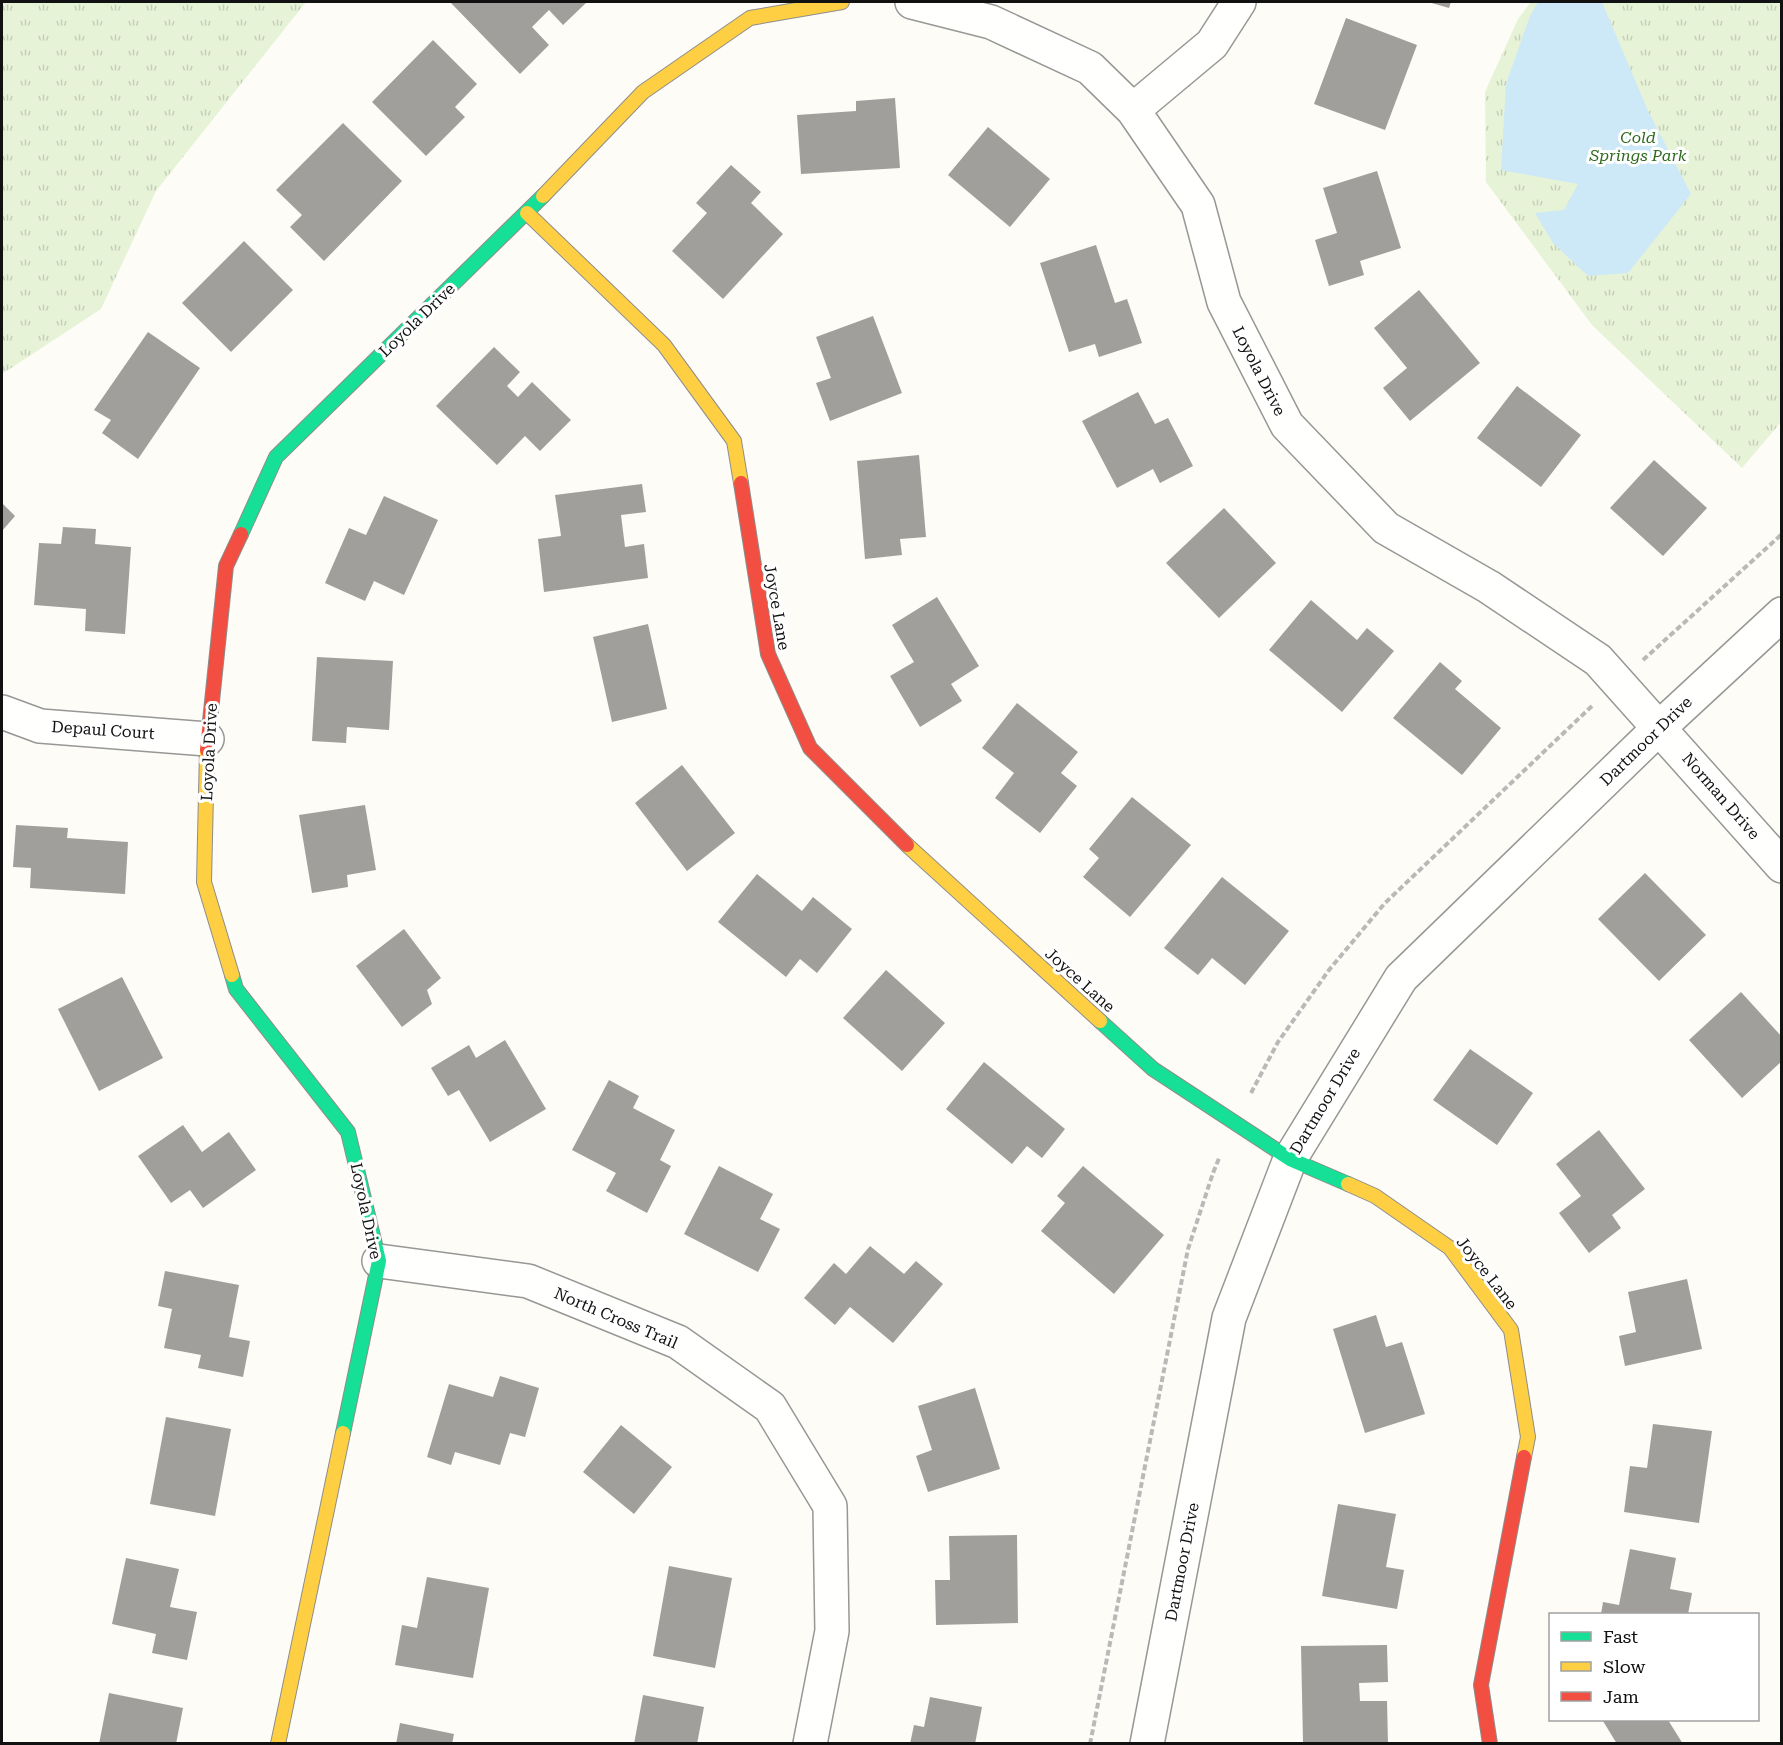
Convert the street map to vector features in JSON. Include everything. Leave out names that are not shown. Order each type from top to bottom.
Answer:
[{"type":"street","name":"Loyola Drive","points":[[278,1743],[379,1261],[348,1132],[236,990],[204,882],[207,738],[226,566],[276,458],[527,213],[643,92],[750,18],[842,2]]},
{"type":"street","name":"Loyola Drive","points":[[912,2],[991,22],[1090,68],[1133,110],[1198,205],[1224,302],[1287,425],[1386,528],[1489,587],[1598,660],[1660,727]]},
{"type":"street","points":[[1133,110],[1212,44],[1239,2]]},
{"type":"street","name":"Joyce Lane","points":[[527,213],[664,345],[734,441],[768,654],[810,748],[904,843],[1153,1069],[1290,1159],[1375,1196],[1450,1248],[1511,1330],[1528,1437],[1481,1685],[1490,1743]]},
{"type":"street","name":"Dartmoor Drive","points":[[1147,1743],[1229,1318],[1290,1159],[1401,978],[1660,727],[1782,614]]},
{"type":"street","name":"Depaul Court","points":[[2,712],[40,726],[207,738]]},
{"type":"street","name":"Norman Drive","points":[[1660,727],[1782,866]]},
{"type":"street","name":"North Cross Trail","points":[[379,1261],[528,1281],[678,1342],[770,1407],[830,1506],[832,1631],[810,1743]]},
{"type":"green space","points":[[2,2],[306,2],[156,191],[101,309],[2,374]]},
{"type":"green space","name":"Cold Springs Park","points":[[1531,2],[1781,2],[1781,422],[1742,468],[1592,325],[1486,182],[1485,92],[1518,19]]},
{"type":"water","points":[[1538,2],[1602,2],[1648,111],[1691,194],[1628,273],[1588,276],[1553,243],[1535,213],[1564,210],[1578,184],[1501,170],[1506,84],[1530,16]]},
{"type":"building","points":[[450,2],[587,2],[563,25],[549,10],[532,27],[549,45],[520,74]]},
{"type":"building","points":[[1428,2],[1451,2],[1449,8]]},
{"type":"building","points":[[1346,18],[1417,45],[1385,130],[1314,104]]},
{"type":"building","points":[[433,40],[477,84],[455,107],[465,117],[426,156],[372,102]]},
{"type":"building","points":[[895,98],[900,168],[801,174],[797,115],[856,111],[856,101]]},
{"type":"building","points":[[343,123],[402,181],[324,261],[290,227],[302,215],[276,190]]},
{"type":"building","points":[[988,127],[1050,179],[1010,227],[948,175]]},
{"type":"building","points":[[731,165],[761,192],[751,203],[783,234],[723,299],[672,251],[707,213],[696,203]]},
{"type":"building","points":[[1377,171],[1401,248],[1360,261],[1364,275],[1329,286],[1315,240],[1337,233],[1323,188]]},
{"type":"building","points":[[244,241],[293,290],[231,352],[182,303]]},
{"type":"building","points":[[1096,245],[1115,303],[1127,299],[1142,343],[1099,357],[1095,344],[1069,352],[1040,263]]},
{"type":"building","points":[[1419,290],[1480,363],[1410,421],[1383,388],[1407,368],[1374,328]]},
{"type":"building","points":[[873,316],[902,393],[830,421],[816,383],[831,378],[816,337]]},
{"type":"building","points":[[148,332],[200,368],[138,459],[102,433],[111,420],[94,410]]},
{"type":"building","points":[[494,347],[520,372],[507,386],[518,397],[532,382],[571,420],[540,451],[525,436],[497,465],[436,406]]},
{"type":"building","points":[[1517,386],[1581,435],[1541,487],[1477,438]]},
{"type":"building","points":[[1138,392],[1155,424],[1168,418],[1193,466],[1160,483],[1153,469],[1117,488],[1082,421]]},
{"type":"building","points":[[919,455],[926,537],[900,539],[902,555],[865,559],[857,461]]},
{"type":"building","points":[[1654,460],[1707,508],[1663,556],[1610,508]]},
{"type":"building","points":[[642,484],[646,512],[621,515],[625,547],[644,544],[648,578],[544,592],[538,539],[561,536],[555,495]]},
{"type":"building","points":[[384,496],[438,520],[404,595],[374,581],[365,601],[325,583],[349,528],[366,535]]},
{"type":"building","points":[[2,503],[15,516],[2,531]]},
{"type":"building","points":[[1224,508],[1276,563],[1219,618],[1166,563]]},
{"type":"building","points":[[63,527],[96,529],[95,544],[131,547],[125,634],[85,631],[86,609],[34,605],[39,543],[61,544]]},
{"type":"building","points":[[937,597],[979,666],[951,684],[962,701],[920,727],[890,676],[914,662],[892,625]]},
{"type":"building","points":[[1311,600],[1357,640],[1367,628],[1394,651],[1342,712],[1269,650]]},
{"type":"building","points":[[648,624],[667,709],[612,722],[593,637]]},
{"type":"building","points":[[317,657],[393,661],[389,730],[347,727],[346,743],[312,741]]},
{"type":"building","points":[[1440,662],[1462,681],[1455,689],[1501,728],[1462,775],[1393,718]]},
{"type":"building","points":[[1017,703],[1078,752],[1061,773],[1077,786],[1040,833],[995,798],[1014,773],[982,748]]},
{"type":"building","points":[[682,765],[735,833],[687,871],[635,803]]},
{"type":"building","points":[[1132,797],[1191,845],[1130,917],[1083,877],[1099,858],[1089,849]]},
{"type":"building","points":[[365,805],[376,870],[347,875],[348,887],[312,893],[299,815]]},
{"type":"building","points":[[16,825],[68,828],[67,838],[128,842],[125,894],[30,888],[31,868],[13,867]]},
{"type":"building","points":[[1645,873],[1706,935],[1659,981],[1598,919]]},
{"type":"building","points":[[757,874],[802,911],[813,897],[852,929],[817,973],[800,959],[786,977],[718,922]]},
{"type":"building","points":[[1222,877],[1289,931],[1245,985],[1212,958],[1198,975],[1164,948]]},
{"type":"building","points":[[404,929],[441,978],[427,990],[432,1004],[402,1027],[356,966]]},
{"type":"building","points":[[886,970],[945,1023],[902,1071],[843,1018]]},
{"type":"building","points":[[122,977],[163,1058],[99,1091],[58,1009]]},
{"type":"building","points":[[1741,992],[1782,1037],[1782,1061],[1742,1098],[1689,1040]]},
{"type":"building","points":[[505,1040],[546,1109],[490,1142],[459,1090],[448,1096],[431,1068],[469,1045],[476,1058]]},
{"type":"building","points":[[1470,1049],[1533,1093],[1497,1145],[1433,1100]]},
{"type":"building","points":[[984,1062],[1065,1129],[1042,1158],[1027,1146],[1012,1164],[946,1109]]},
{"type":"building","points":[[609,1080],[639,1096],[633,1108],[675,1130],[660,1160],[671,1166],[647,1213],[606,1191],[616,1173],[572,1150]]},
{"type":"building","points":[[183,1125],[202,1152],[229,1132],[256,1170],[203,1208],[190,1190],[171,1203],[138,1156]]},
{"type":"building","points":[[1599,1130],[1645,1189],[1612,1215],[1621,1228],[1589,1253],[1559,1213],[1581,1196],[1556,1164]]},
{"type":"building","points":[[719,1166],[773,1194],[760,1219],[780,1229],[758,1272],[684,1234]]},
{"type":"building","points":[[1083,1166],[1164,1235],[1114,1294],[1041,1231],[1065,1203],[1057,1196]]},
{"type":"building","points":[[870,1246],[904,1274],[916,1261],[943,1284],[893,1343],[850,1307],[835,1325],[804,1298],[834,1263],[846,1274]]},
{"type":"building","points":[[165,1271],[239,1285],[229,1337],[250,1341],[243,1377],[198,1368],[201,1355],[164,1348],[172,1309],[158,1306]]},
{"type":"building","points":[[1687,1279],[1702,1349],[1625,1366],[1619,1336],[1636,1332],[1628,1292]]},
{"type":"building","points":[[1376,1315],[1386,1347],[1402,1342],[1425,1414],[1365,1433],[1333,1329]]},
{"type":"building","points":[[500,1376],[539,1388],[525,1437],[510,1433],[500,1465],[455,1452],[451,1465],[427,1457],[449,1384],[493,1397]]},
{"type":"building","points":[[975,1388],[1000,1469],[928,1492],[916,1456],[932,1450],[918,1406]]},
{"type":"building","points":[[166,1417],[231,1429],[215,1516],[150,1504]]},
{"type":"building","points":[[1653,1424],[1712,1431],[1699,1523],[1624,1512],[1630,1466],[1647,1468]]},
{"type":"building","points":[[621,1425],[672,1467],[634,1514],[583,1472]]},
{"type":"building","points":[[1338,1504],[1396,1514],[1386,1567],[1404,1570],[1397,1609],[1322,1596]]},
{"type":"building","points":[[1017,1535],[1018,1623],[936,1625],[935,1580],[950,1580],[949,1536]]},
{"type":"building","points":[[1630,1549],[1676,1558],[1670,1589],[1692,1593],[1688,1613],[1601,1613],[1603,1602],[1619,1605]]},
{"type":"building","points":[[126,1558],[179,1569],[170,1607],[197,1612],[187,1660],[152,1653],[156,1634],[112,1624]]},
{"type":"building","points":[[669,1566],[732,1578],[715,1668],[653,1656]]},
{"type":"building","points":[[427,1577],[489,1588],[473,1678],[395,1665],[402,1625],[417,1628]]},
{"type":"building","points":[[1387,1645],[1388,1682],[1359,1683],[1360,1701],[1387,1701],[1388,1744],[1303,1742],[1301,1646]]},
{"type":"building","points":[[109,1693],[183,1708],[176,1744],[99,1744]]},
{"type":"building","points":[[643,1695],[704,1707],[697,1744],[634,1744]]},
{"type":"building","points":[[930,1697],[982,1707],[975,1744],[910,1744],[914,1725],[924,1727]]},
{"type":"building","points":[[1603,1721],[1669,1721],[1683,1744],[1617,1744]]},
{"type":"building","points":[[400,1723],[454,1734],[452,1744],[396,1744]]},
{"type":"traffic: fast","points":[[241,534],[276,457],[543,196]]},
{"type":"traffic: fast","points":[[232,975],[236,989],[348,1132],[379,1261],[343,1433]]},
{"type":"traffic: fast","points":[[1100,1021],[1153,1069],[1290,1159],[1348,1184]]},
{"type":"traffic: slow","points":[[543,196],[643,92],[750,18],[842,2]]},
{"type":"traffic: slow","points":[[527,213],[664,345],[734,441],[741,483]]},
{"type":"traffic: slow","points":[[207,750],[204,882],[232,975]]},
{"type":"traffic: slow","points":[[907,845],[1100,1021]]},
{"type":"traffic: slow","points":[[1348,1184],[1375,1196],[1450,1248],[1511,1330],[1528,1437],[1524,1457]]},
{"type":"traffic: slow","points":[[278,1744],[343,1433]]},
{"type":"traffic: jam","points":[[741,483],[768,654],[810,748],[907,845]]},
{"type":"traffic: jam","points":[[207,750],[226,566],[241,534]]},
{"type":"traffic: jam","points":[[1490,1744],[1481,1685],[1524,1457]]}]
